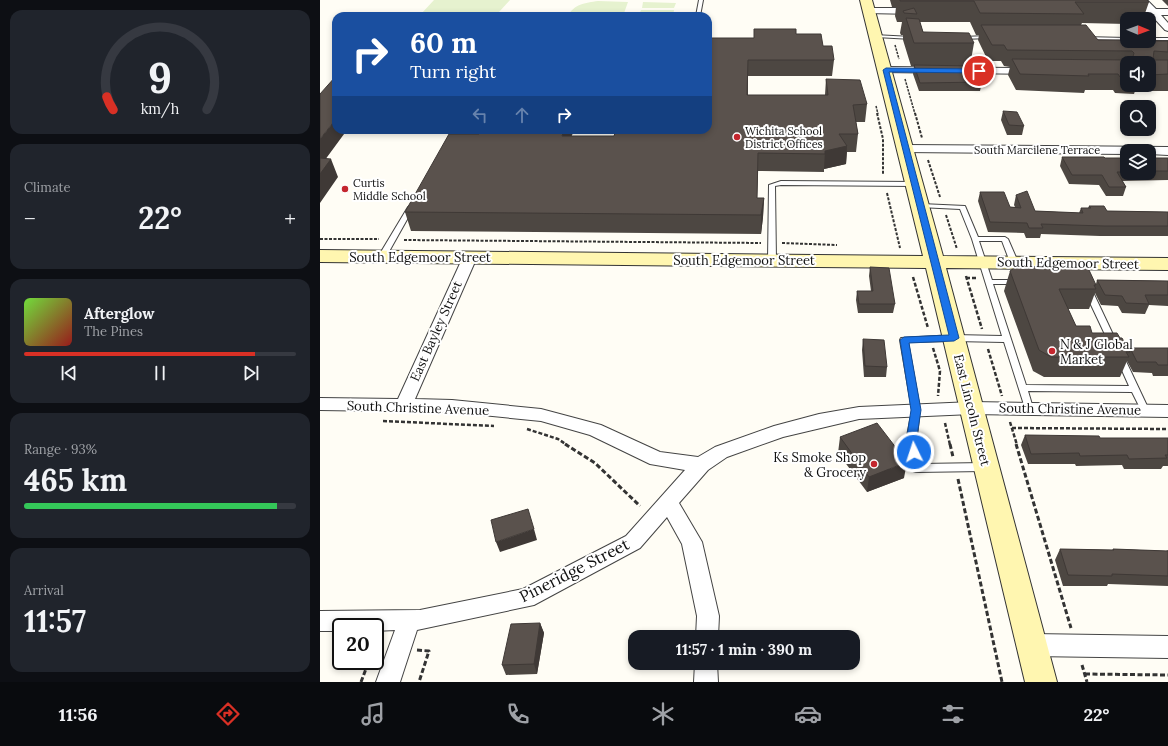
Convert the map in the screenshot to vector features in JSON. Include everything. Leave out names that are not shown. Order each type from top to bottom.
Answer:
[{"type":"street","points":[[1142,0],[1153,12]]},
{"type":"street","points":[[867,5],[924,11]]},
{"type":"street","name":"East Lincoln Street","points":[[867,5],[916,184],[1041,682]]},
{"type":"street","points":[[1114,12],[1120,12]]},
{"type":"street","points":[[1156,12],[1168,12]]},
{"type":"street","points":[[1156,15],[1168,28]]},
{"type":"street","points":[[886,70],[1040,72]]},
{"type":"street","name":"South Marcilene Terrace","points":[[906,149],[1168,151]]},
{"type":"street","name":"South Edgemoor Street","points":[[320,256],[470,257],[772,251],[935,261],[1014,262],[1078,268],[1168,264]]},
{"type":"street","name":"East Bayley Street","points":[[403,406],[470,257]]},
{"type":"street","name":"South Christine Avenue","points":[[320,404],[452,406],[541,415],[596,430],[656,459],[701,465],[721,452],[741,444],[819,421],[859,413],[972,408],[1168,411]]},
{"type":"street","name":"Pineridge Street","points":[[320,621],[420,620],[526,598],[633,542],[701,465]]},
{"type":"street","points":[[668,502],[692,542],[708,616],[707,630]]},
{"type":"street","points":[[388,682],[409,620]]},
{"type":"street","points":[[1032,645],[1168,647]]},
{"type":"street","points":[[706,670],[706,682]]},
{"type":"lane","points":[[699,12],[701,0]]},
{"type":"lane","points":[[876,36],[916,38]]},
{"type":"lane","points":[[955,38],[993,37]]},
{"type":"lane","points":[[1084,38],[1120,39]]},
{"type":"lane","points":[[1156,39],[1168,39]]},
{"type":"lane","points":[[444,152],[454,134]]},
{"type":"lane","points":[[772,251],[772,185],[781,182],[916,184]]},
{"type":"lane","points":[[382,257],[416,199]]},
{"type":"lane","points":[[921,206],[963,207],[975,239],[1029,408]]},
{"type":"lane","points":[[975,239],[1005,239],[1014,262]]},
{"type":"lane","points":[[988,282],[1028,282]]},
{"type":"lane","points":[[1084,282],[1145,410]]},
{"type":"lane","points":[[986,467],[916,468],[912,436],[916,410],[904,340],[954,338],[1007,339]]},
{"type":"lane","points":[[1023,388],[1135,389]]},
{"type":"path","points":[[876,105],[883,140],[882,170],[900,248],[893,247]]},
{"type":"path","points":[[320,239],[772,251],[840,245]]},
{"type":"path","points":[[379,421],[498,426]]},
{"type":"path","points":[[522,428],[558,439],[595,463],[640,506]]},
{"type":"path","points":[[1012,428],[1168,429]]},
{"type":"path","points":[[411,650],[428,651],[419,682]]},
{"type":"path","points":[[361,682],[366,670]]},
{"type":"path","points":[[1084,674],[1168,675]]},
{"type":"green space","points":[[434,0],[510,0],[499,12],[423,12]]},
{"type":"green space","points":[[598,1],[628,2],[624,12],[570,12],[584,3]]},
{"type":"green space","points":[[643,2],[676,3],[674,8],[642,8]]},
{"type":"green space","points":[[641,10],[674,10],[674,12],[640,12]]},
{"type":"building","points":[[900,0],[1147,0],[1149,2],[1075,2],[1084,14],[980,13],[974,1]]},
{"type":"building","points":[[914,8],[917,14],[904,13],[903,11]]},
{"type":"building","points":[[906,18],[919,19],[923,32],[969,33],[974,43],[914,43]]},
{"type":"building","points":[[981,25],[1086,25],[1098,40],[1120,40],[1120,48],[1156,48],[1156,41],[1168,41],[1168,52],[1154,51],[1153,56],[1133,56],[1134,53],[1132,51],[1007,50],[1004,45],[992,45]]},
{"type":"building","name":"Wichita School District Offices","points":[[754,29],[796,29],[796,34],[821,34],[823,46],[832,46],[834,60],[748,60],[747,95],[828,95],[826,79],[860,80],[867,104],[853,105],[858,134],[839,134],[847,146],[825,151],[825,154],[758,153],[757,198],[764,198],[761,215],[405,212],[449,134],[563,134],[562,136],[614,136],[615,134],[712,134],[712,38],[754,38]]},
{"type":"building","points":[[1012,59],[1120,60],[1120,77],[1118,74],[1088,74],[1089,76],[1020,74]]},
{"type":"building","points":[[1156,60],[1168,60],[1168,74],[1156,75]]},
{"type":"building","points":[[914,65],[975,66],[982,82],[920,83]]},
{"type":"building","points":[[332,80],[332,124],[320,139],[320,94]]},
{"type":"building","points":[[1003,111],[1017,112],[1024,126],[1009,125]]},
{"type":"building","points":[[1062,157],[1120,158],[1120,172],[1117,172],[1120,180],[1122,180],[1126,187],[1109,187],[1102,175],[1072,175]]},
{"type":"building","points":[[320,158],[331,159],[320,174]]},
{"type":"building","points":[[1156,158],[1168,158],[1168,171],[1156,171]]},
{"type":"building","points":[[1027,191],[1035,211],[1083,213],[1081,208],[1091,208],[1089,206],[1104,206],[1107,211],[1168,212],[1168,226],[1041,224],[1043,228],[1029,228],[1027,223],[990,222],[980,192],[1004,192],[1010,207],[1021,208],[1016,195]]},
{"type":"building","points":[[1017,266],[1086,268],[1089,270],[1096,285],[1094,285],[1096,289],[1059,289],[1076,326],[1090,326],[1092,333],[1117,333],[1120,338],[1122,338],[1130,352],[1126,352],[1129,357],[1051,357],[1039,350],[1010,271]]},
{"type":"building","points":[[870,267],[889,268],[895,304],[859,304],[857,291],[873,291]]},
{"type":"building","points":[[1097,280],[1168,281],[1168,295],[1145,295],[1149,304],[1126,303],[1122,296],[1105,295]]},
{"type":"building","points":[[863,339],[884,340],[887,367],[865,366]]},
{"type":"building","points":[[1130,348],[1168,348],[1168,365],[1158,365],[1156,362],[1137,362]]},
{"type":"building","points":[[877,423],[907,462],[869,477],[840,437]]},
{"type":"building","points":[[1025,435],[1099,436],[1100,438],[1168,438],[1168,455],[1165,455],[1167,458],[1129,459],[1127,455],[1080,456],[1079,453],[1031,454]]},
{"type":"building","points":[[528,509],[534,529],[496,542],[491,520]]},
{"type":"building","points":[[1060,549],[1168,551],[1168,576],[1112,574],[1112,576],[1068,575]]},
{"type":"building","points":[[540,623],[534,664],[502,665],[511,624]]},
{"type":"place","name":"Wichita School District Offices","points":[[737,137]]},
{"type":"place","name":"Curtis Middle School","points":[[345,189]]},
{"type":"place","name":"N & J Global Market","points":[[1052,351]]},
{"type":"place","name":"Ks Smoke Shop & Grocery","points":[[874,464]]},
{"type":"route","points":[[914,452],[912,436],[916,410],[904,340],[954,338],[886,70],[979,71]]}]
